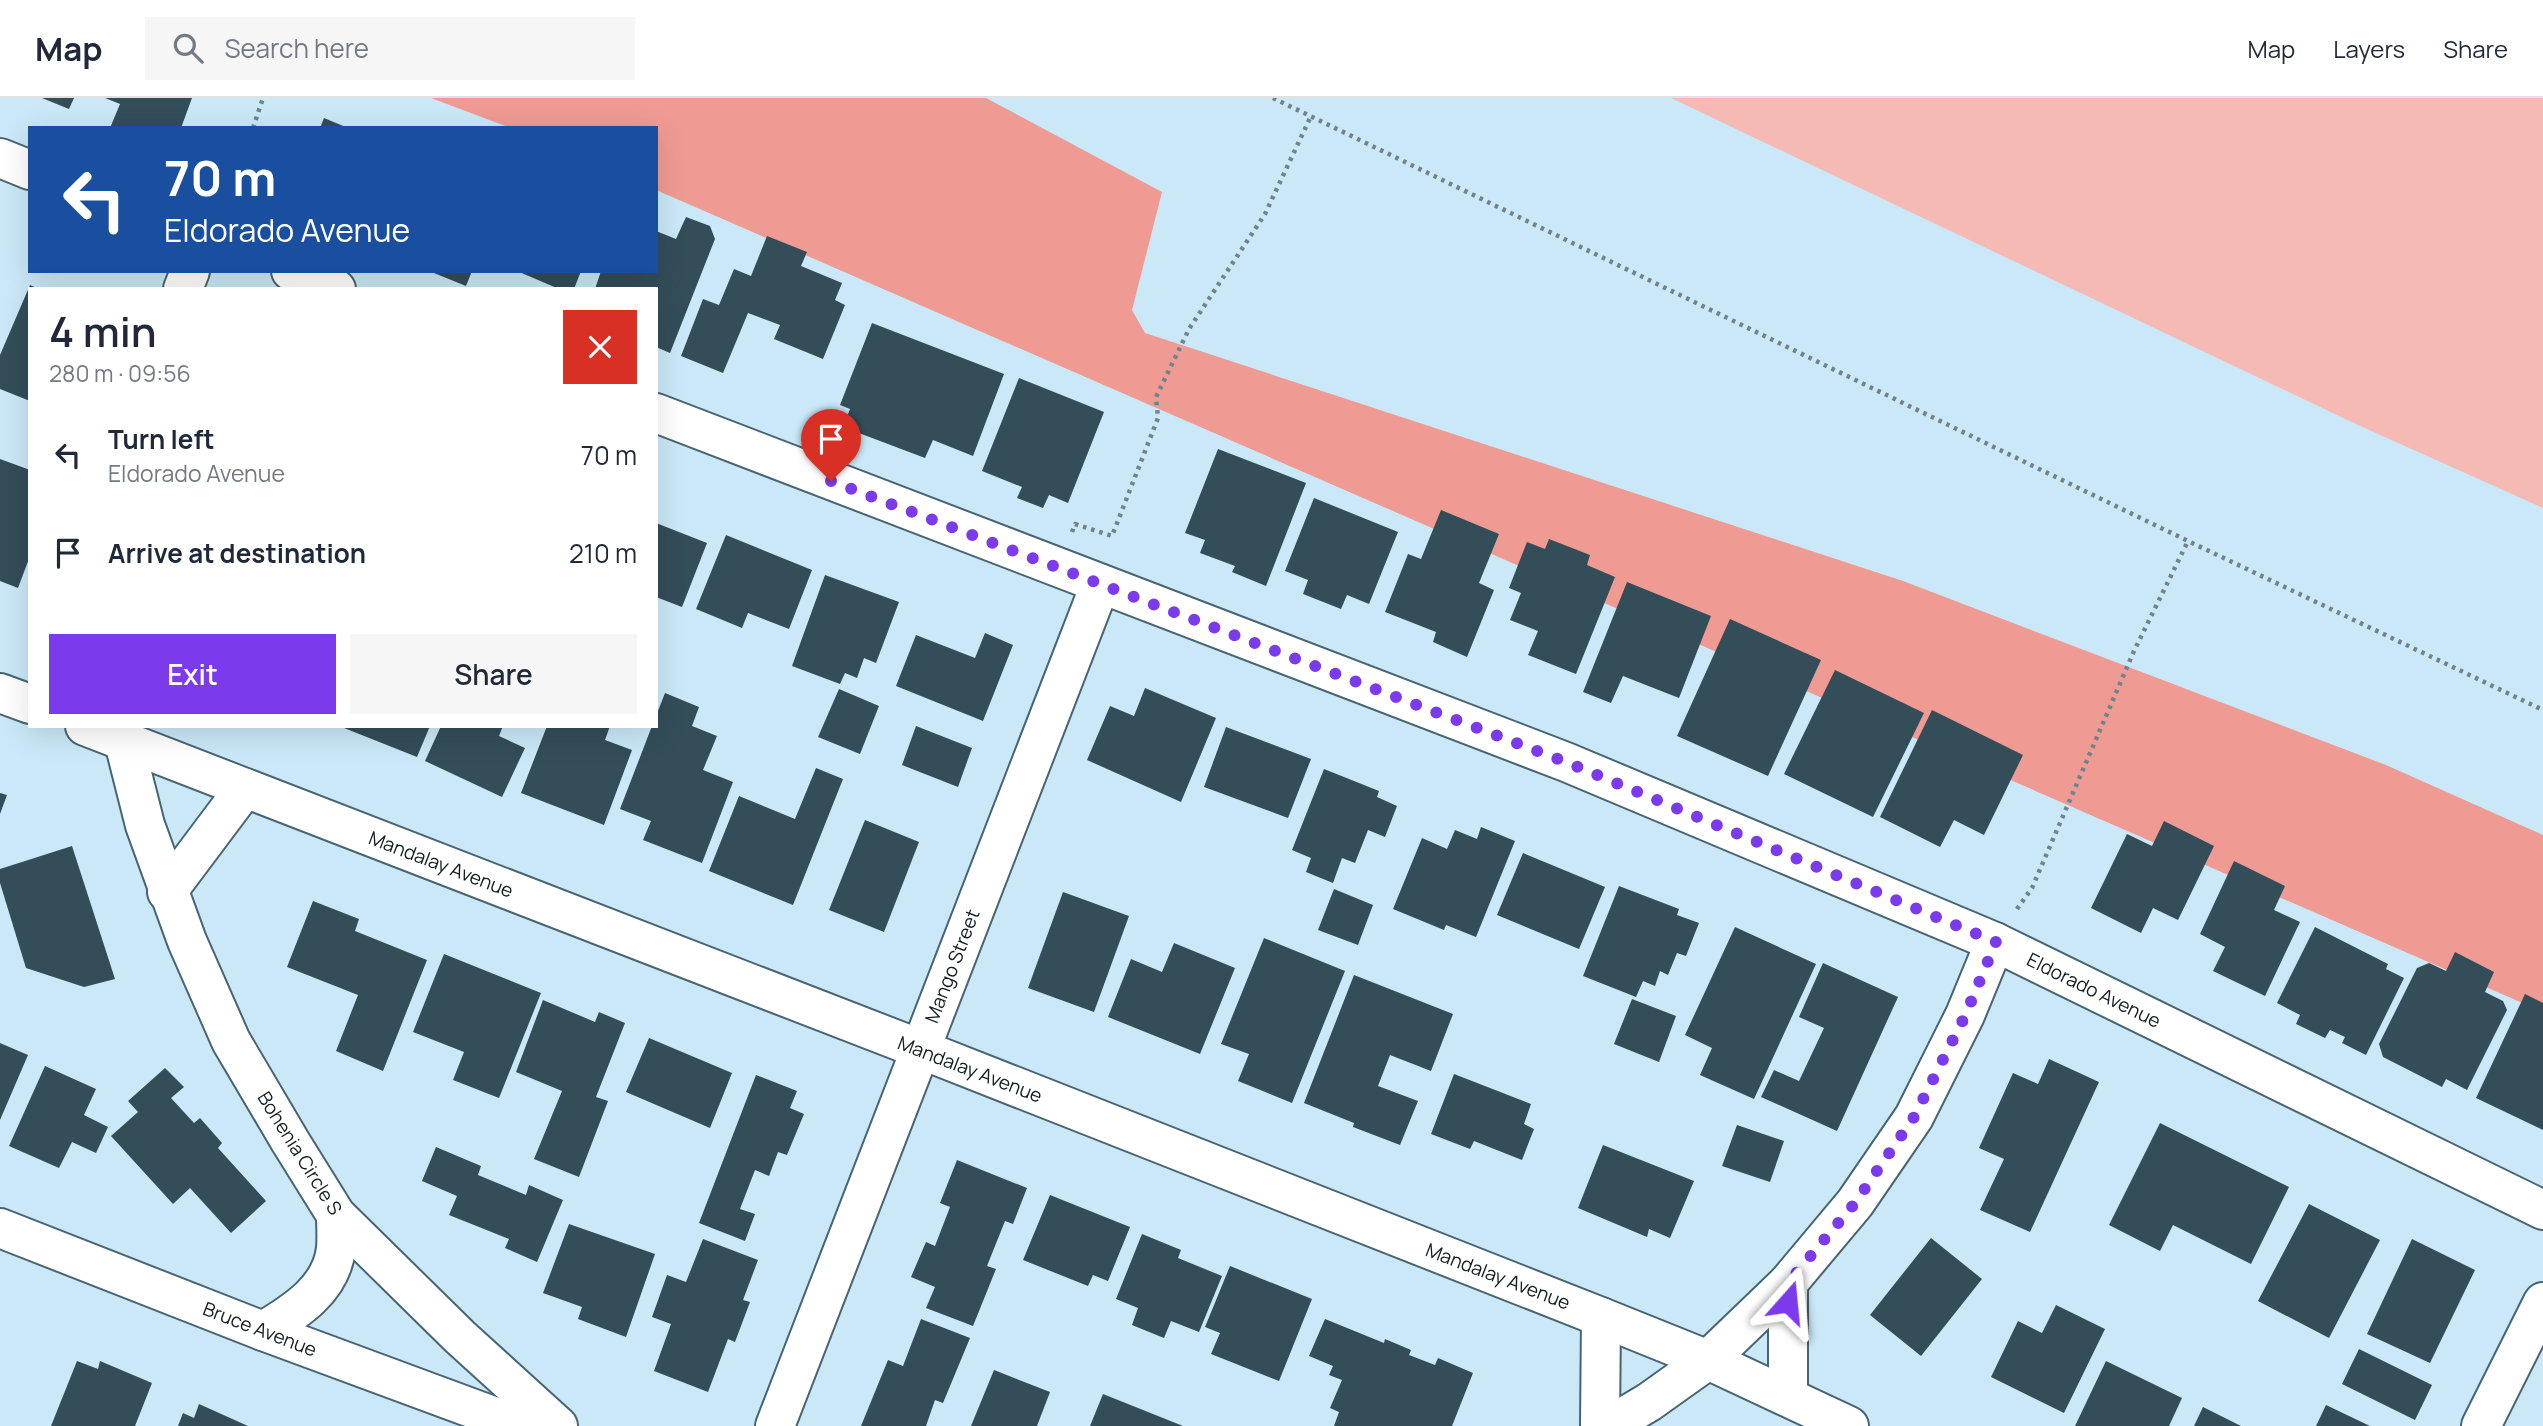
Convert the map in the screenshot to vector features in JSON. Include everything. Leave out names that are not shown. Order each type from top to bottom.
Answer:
[{"type":"street","points":[[0,158],[28,169]]},
{"type":"street","points":[[296,273],[331,287]]},
{"type":"street","name":"Eldorado Avenue","points":[[658,414],[1566,762],[1996,942],[2543,1210]]},
{"type":"street","name":"Mango Street","points":[[775,1426],[1100,585]]},
{"type":"street","name":"Mandalay Avenue","points":[[95,728],[124,734],[245,788],[920,1049],[1601,1317],[1708,1360],[1849,1426]]},
{"type":"street","name":"Bohenia Circle S","points":[[124,734],[145,825],[167,892],[231,1041],[336,1215],[460,1337],[558,1426]]},
{"type":"street","points":[[167,892],[245,788]]},
{"type":"street","points":[[1609,1426],[1649,1402],[1708,1360],[1788,1283],[1855,1203],[1914,1117],[1965,1016],[1996,942]]},
{"type":"street","points":[[263,1331],[299,1309],[323,1284],[336,1251],[336,1215]]},
{"type":"street","name":"Bruce Avenue","points":[[0,1228],[263,1331],[520,1426]]},
{"type":"street","points":[[1788,1283],[1788,1396]]},
{"type":"street","points":[[2481,1426],[2543,1302]]},
{"type":"street","points":[[1600,1426],[1601,1317]]},
{"type":"path","points":[[254,126],[263,98]]},
{"type":"path","points":[[1273,98],[2188,541],[2543,709]]},
{"type":"path","points":[[1056,568],[1075,524],[1112,536],[1158,418],[1156,397],[1189,329],[1265,215],[1311,116]]},
{"type":"path","points":[[1996,942],[2032,888],[2134,651],[2188,541]]},
{"type":"shaded area","points":[[431,98],[986,98],[1162,192],[1132,310],[1145,333],[1903,581],[2386,765],[2543,835],[2543,1012],[658,191],[658,126],[506,126]]},
{"type":"shaded area","points":[[1671,98],[2543,98],[2543,508],[2358,425]]},
{"type":"building","points":[[42,98],[74,98],[69,109]]},
{"type":"building","points":[[105,98],[192,98],[182,126],[111,126],[120,104]]},
{"type":"building","points":[[324,118],[343,126],[321,126]]},
{"type":"building","points":[[686,217],[710,226],[715,239],[670,353],[658,348],[658,287],[596,287],[600,273],[658,273],[658,232],[676,239]]},
{"type":"building","points":[[767,236],[807,252],[801,266],[842,283],[835,300],[845,305],[823,359],[774,339],[780,325],[748,313],[723,373],[681,356],[703,299],[719,305],[734,269],[751,276]]},
{"type":"building","points":[[434,273],[471,273],[466,286]]},
{"type":"building","points":[[522,273],[580,273],[575,287],[554,287]]},
{"type":"building","points":[[28,290],[28,400],[0,389],[0,355]]},
{"type":"building","points":[[872,323],[1004,374],[973,456],[933,440],[925,458],[843,427],[850,409],[840,405]]},
{"type":"building","points":[[1019,378],[1104,412],[1068,503],[1049,495],[1043,508],[1017,498],[1022,487],[982,471]]},
{"type":"building","points":[[1218,449],[1306,483],[1266,586],[1232,572],[1235,566],[1200,553],[1205,540],[1185,533]]},
{"type":"building","points":[[0,459],[28,469],[28,561],[18,588],[0,581]]},
{"type":"building","points":[[1314,498],[1398,532],[1369,604],[1347,595],[1341,609],[1303,594],[1308,580],[1285,571]]},
{"type":"building","points":[[1441,510],[1499,534],[1479,583],[1494,590],[1467,657],[1433,642],[1436,632],[1385,612],[1408,554],[1421,559]]},
{"type":"building","points":[[658,524],[707,543],[682,607],[658,598]]},
{"type":"building","points":[[726,535],[812,570],[789,629],[748,613],[742,628],[696,609]]},
{"type":"building","points":[[1549,539],[1590,555],[1587,565],[1615,577],[1576,674],[1528,655],[1538,631],[1510,620],[1521,593],[1509,588],[1527,542],[1545,549]]},
{"type":"building","points":[[825,575],[899,602],[876,663],[864,658],[857,678],[845,673],[840,684],[792,666]]},
{"type":"building","points":[[1627,582],[1711,616],[1679,698],[1623,676],[1611,703],[1583,692]]},
{"type":"building","points":[[1730,619],[1821,660],[1768,776],[1677,736]]},
{"type":"building","points":[[985,633],[1013,645],[983,721],[896,686],[916,635],[975,658]]},
{"type":"building","points":[[1835,670],[1924,713],[1873,817],[1784,774]]},
{"type":"building","points":[[1145,688],[1216,718],[1181,802],[1087,760],[1110,706],[1134,716]]},
{"type":"building","points":[[839,689],[879,706],[860,754],[818,737]]},
{"type":"building","points":[[665,693],[699,707],[692,726],[717,736],[703,770],[733,782],[702,863],[643,840],[651,821],[620,809],[651,728],[658,728],[658,711]]},
{"type":"building","points":[[1932,710],[2023,755],[1984,835],[1954,820],[1940,847],[1880,817]]},
{"type":"building","points":[[916,726],[972,748],[958,787],[902,765]]},
{"type":"building","points":[[1226,727],[1311,759],[1288,818],[1204,787]]},
{"type":"building","points":[[344,728],[429,728],[417,757]]},
{"type":"building","points":[[440,728],[502,728],[499,736],[525,748],[502,797],[425,761]]},
{"type":"building","points":[[546,728],[609,728],[605,740],[632,750],[604,825],[521,793]]},
{"type":"building","points":[[816,768],[843,779],[793,905],[709,871],[739,796],[795,819]]},
{"type":"building","points":[[1324,769],[1379,791],[1377,797],[1397,806],[1385,837],[1368,830],[1355,863],[1342,858],[1333,883],[1306,872],[1311,858],[1292,850]]},
{"type":"building","points":[[0,793],[7,795],[0,814]]},
{"type":"building","points":[[865,820],[919,842],[884,932],[829,910]]},
{"type":"building","points":[[2164,821],[2214,846],[2178,920],[2153,908],[2141,933],[2091,908],[2127,834],[2152,846]]},
{"type":"building","points":[[1481,827],[1515,841],[1476,937],[1446,925],[1444,930],[1393,909],[1422,838],[1447,849],[1455,830],[1477,839]]},
{"type":"building","points":[[72,846],[115,979],[84,987],[26,968],[0,883],[0,869]]},
{"type":"building","points":[[1523,853],[1605,887],[1579,949],[1497,915]]},
{"type":"building","points":[[2234,861],[2285,886],[2274,910],[2300,922],[2265,996],[2213,971],[2225,947],[2200,934]]},
{"type":"building","points":[[1619,886],[1679,909],[1677,915],[1699,923],[1686,956],[1677,953],[1668,975],[1660,971],[1655,986],[1643,981],[1636,997],[1583,976]]},
{"type":"building","points":[[1334,889],[1373,905],[1358,945],[1318,930]]},
{"type":"building","points":[[1063,892],[1129,916],[1094,1012],[1028,988]]},
{"type":"building","points":[[313,901],[359,919],[355,931],[427,960],[383,1071],[336,1051],[358,995],[287,967]]},
{"type":"building","points":[[1735,927],[1816,964],[1754,1099],[1700,1075],[1712,1048],[1685,1035]]},
{"type":"building","points":[[2315,927],[2388,964],[2386,969],[2404,978],[2366,1055],[2342,1043],[2345,1037],[2330,1030],[2325,1038],[2296,1024],[2300,1015],[2277,1003]]},
{"type":"building","points":[[1264,938],[1345,971],[1292,1103],[1238,1081],[1249,1054],[1221,1044]]},
{"type":"building","points":[[1174,943],[1235,968],[1200,1054],[1108,1017],[1131,959],[1162,972]]},
{"type":"building","points":[[2455,952],[2494,972],[2485,992],[2503,1001],[2507,1010],[2467,1090],[2446,1079],[2442,1087],[2383,1057],[2379,1044],[2417,968],[2429,963],[2446,971]]},
{"type":"building","points":[[444,954],[541,993],[499,1098],[453,1080],[464,1052],[413,1032]]},
{"type":"building","points":[[1823,963],[1898,997],[1837,1131],[1761,1097],[1774,1070],[1799,1081],[1824,1028],[1799,1017]]},
{"type":"building","points":[[1354,975],[1453,1014],[1431,1071],[1390,1055],[1378,1086],[1418,1101],[1400,1145],[1353,1127],[1354,1123],[1304,1103]]},
{"type":"building","points":[[2525,994],[2543,1003],[2543,1130],[2476,1098]]},
{"type":"building","points":[[1632,999],[1676,1016],[1659,1062],[1614,1044]]},
{"type":"building","points":[[543,1000],[595,1022],[599,1012],[625,1023],[596,1097],[608,1101],[579,1177],[534,1159],[562,1091],[516,1072]]},
{"type":"building","points":[[649,1038],[732,1073],[710,1128],[626,1092]]},
{"type":"building","points":[[0,1043],[28,1055],[0,1120]]},
{"type":"building","points":[[2049,1059],[2099,1082],[2030,1232],[1980,1210],[2004,1159],[1979,1148],[2013,1073],[2038,1084]]},
{"type":"building","points":[[45,1066],[96,1089],[84,1115],[108,1127],[96,1153],[72,1142],[59,1168],[9,1146]]},
{"type":"building","points":[[165,1068],[184,1087],[171,1098],[194,1123],[200,1118],[222,1143],[218,1148],[266,1201],[231,1233],[190,1188],[173,1204],[111,1136],[138,1112],[128,1101]]},
{"type":"building","points":[[1454,1074],[1531,1104],[1524,1124],[1534,1129],[1522,1160],[1474,1141],[1470,1149],[1431,1134]]},
{"type":"building","points":[[756,1075],[797,1091],[790,1108],[804,1114],[787,1155],[778,1152],[769,1176],[755,1170],[740,1209],[755,1214],[745,1241],[699,1223]]},
{"type":"building","points":[[2160,1123],[2289,1187],[2251,1264],[2173,1225],[2160,1251],[2109,1225]]},
{"type":"building","points":[[1737,1125],[1784,1141],[1770,1182],[1722,1166]]},
{"type":"building","points":[[1603,1145],[1694,1181],[1670,1238],[1649,1229],[1647,1237],[1578,1208]]},
{"type":"building","points":[[436,1147],[481,1166],[478,1175],[526,1195],[529,1185],[563,1200],[537,1262],[505,1248],[509,1239],[449,1215],[457,1196],[422,1181]]},
{"type":"building","points":[[957,1160],[1027,1188],[1013,1224],[1005,1221],[987,1266],[996,1269],[973,1326],[926,1308],[935,1287],[911,1277],[926,1242],[935,1246],[950,1207],[940,1203]]},
{"type":"building","points":[[1050,1195],[1130,1227],[1108,1281],[1093,1275],[1088,1286],[1023,1260]]},
{"type":"building","points":[[2309,1204],[2380,1240],[2329,1338],[2258,1301]]},
{"type":"building","points":[[569,1224],[655,1254],[626,1337],[578,1319],[582,1307],[543,1293]]},
{"type":"building","points":[[1142,1234],[1181,1250],[1178,1258],[1222,1276],[1199,1332],[1171,1321],[1164,1338],[1132,1325],[1138,1308],[1116,1299]]},
{"type":"building","points":[[1931,1238],[1982,1279],[1921,1356],[1870,1315]]},
{"type":"building","points":[[703,1239],[758,1260],[743,1300],[750,1302],[735,1342],[728,1339],[708,1392],[654,1371],[671,1324],[652,1317],[667,1275],[686,1282]]},
{"type":"building","points":[[2412,1239],[2475,1270],[2430,1363],[2367,1334]]},
{"type":"building","points":[[1230,1266],[1312,1299],[1279,1381],[1211,1354],[1220,1333],[1205,1327]]},
{"type":"building","points":[[2056,1305],[2105,1329],[2064,1413],[1991,1377],[2018,1321],[2042,1333]]},
{"type":"building","points":[[921,1319],[970,1338],[943,1403],[935,1400],[926,1426],[861,1426],[888,1360],[903,1366]]},
{"type":"building","points":[[1325,1319],[1384,1343],[1385,1339],[1411,1350],[1409,1355],[1435,1365],[1438,1358],[1473,1373],[1452,1426],[1334,1426],[1339,1412],[1330,1408],[1342,1380],[1329,1375],[1333,1366],[1309,1356]]},
{"type":"building","points":[[2359,1349],[2432,1385],[2415,1420],[2342,1384]]},
{"type":"building","points":[[77,1361],[98,1369],[100,1361],[152,1383],[135,1426],[51,1426]]},
{"type":"building","points":[[2106,1361],[2182,1398],[2169,1426],[2075,1426]]},
{"type":"building","points":[[994,1370],[1050,1392],[1037,1426],[971,1426]]},
{"type":"building","points":[[1103,1394],[1183,1426],[1090,1426]]},
{"type":"building","points":[[199,1404],[248,1426],[178,1426],[183,1413],[194,1418]]},
{"type":"building","points":[[2326,1405],[2370,1426],[2316,1426]]},
{"type":"building","points":[[2203,1407],[2241,1426],[2194,1426]]},
{"type":"route","points":[[831,481],[1566,762],[1996,942],[1965,1016],[1914,1117],[1855,1203],[1788,1283],[1788,1302]]}]
